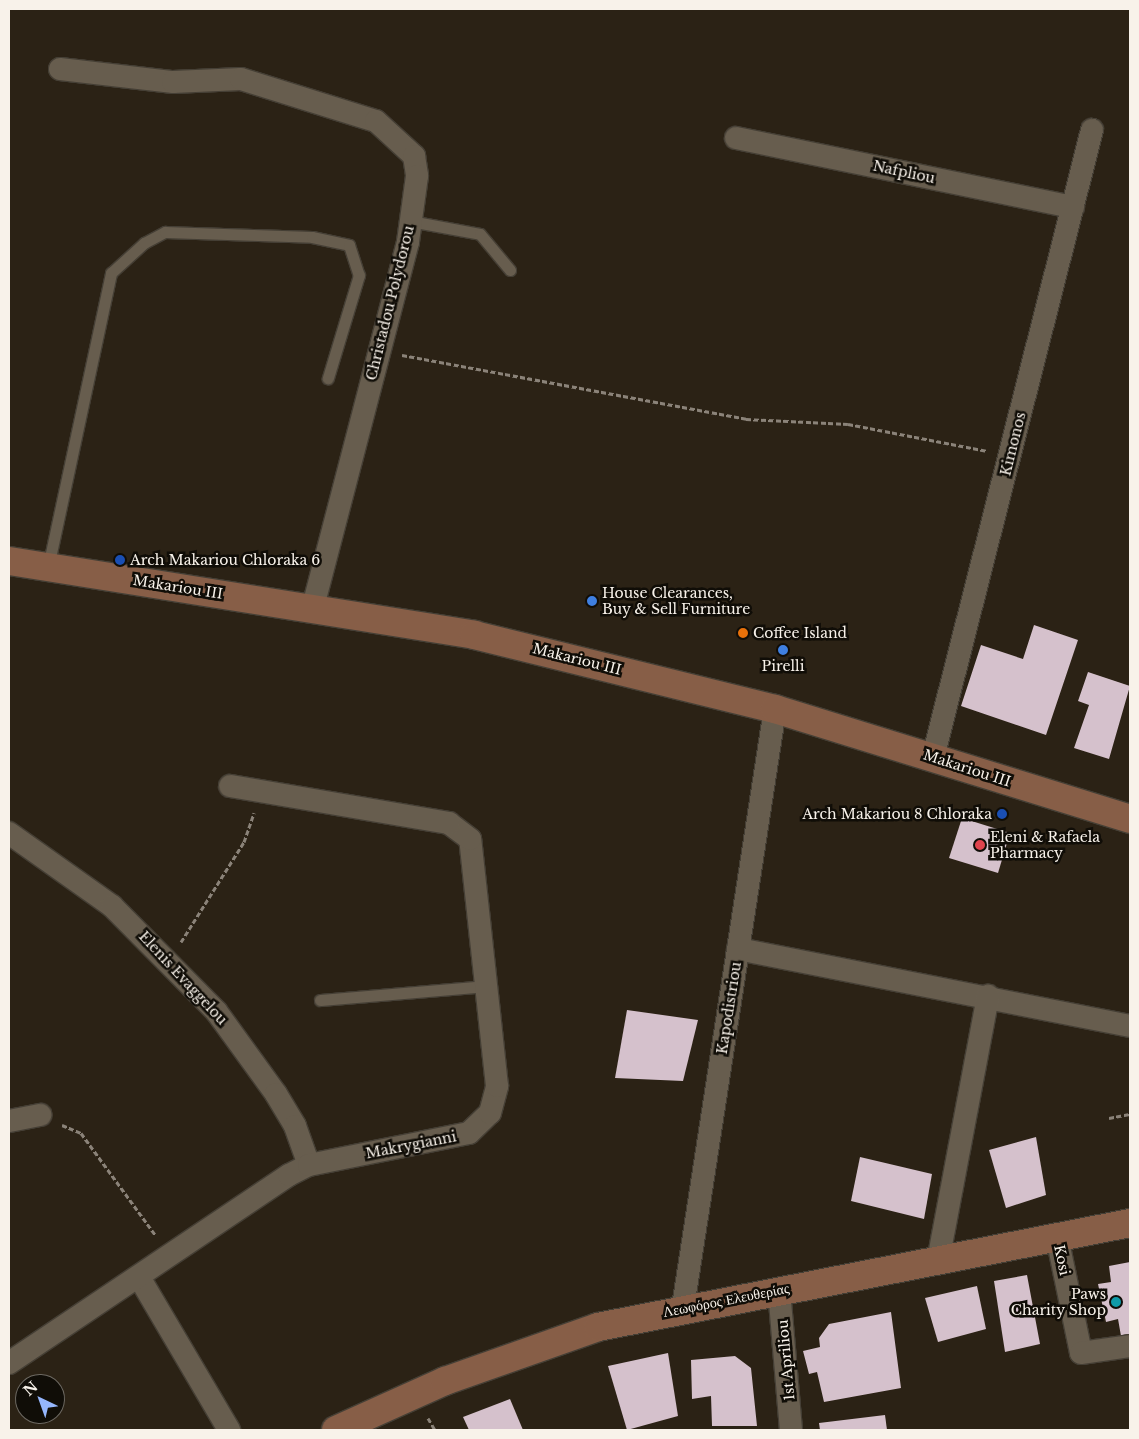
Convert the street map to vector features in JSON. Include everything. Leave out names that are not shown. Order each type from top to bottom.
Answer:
[{"type":"main road","name":"Makariou III","points":[[9,561],[474,634],[775,709],[1129,816]]},
{"type":"main road","name":"Λεωφόρος Ελευθερίας","points":[[336,1430],[415,1393],[532,1349],[683,1307],[938,1261],[1130,1223]]},
{"type":"street","name":"Christadou Polydorou","points":[[60,70],[173,82],[241,79],[376,121],[414,156],[417,176],[410,221],[314,608]]},
{"type":"street","name":"Kimonos","points":[[933,757],[1092,130]]},
{"type":"street","name":"Nafpliou","points":[[736,138],[1073,207]]},
{"type":"street","name":"Kapodistriou","points":[[683,1307],[775,709]]},
{"type":"street","name":"Makrygianni","points":[[9,1363],[169,1255],[309,1165],[469,1133],[490,1113],[497,1086],[474,851],[461,829],[449,822],[230,786]]},
{"type":"street","name":"Elenis Evaggelou","points":[[9,834],[112,906],[169,961],[216,1011],[271,1087],[295,1126],[309,1165]]},
{"type":"street","points":[[738,949],[988,996],[1130,1026]]},
{"type":"street","points":[[938,1261],[988,996]]},
{"type":"street","points":[[9,1121],[40,1116]]},
{"type":"street","name":"Kosi","points":[[1057,1236],[1081,1353],[1130,1346]]},
{"type":"street","points":[[139,1277],[229,1430]]},
{"type":"street","name":"1st Apriliou","points":[[779,1290],[791,1430]]},
{"type":"lane","points":[[410,221],[480,234],[510,270]]},
{"type":"lane","points":[[48,567],[111,274],[144,243],[165,232],[312,237],[349,245],[359,275],[328,378]]},
{"type":"lane","points":[[320,1000],[487,986]]},
{"type":"path","points":[[379,350],[746,419],[848,424],[1010,455]]},
{"type":"path","points":[[169,961],[244,842],[261,792]]},
{"type":"path","points":[[1109,1118],[1130,1114]]},
{"type":"path","points":[[40,1116],[81,1133],[169,1255]]},
{"type":"building","points":[[1034,625],[1078,640],[1046,735],[961,706],[981,645],[1023,659]]},
{"type":"building","points":[[1088,672],[1130,686],[1109,759],[1074,748],[1089,705],[1078,701]]},
{"type":"building","name":"Eleni & Rafaela Pharmacy","points":[[962,818],[1010,833],[998,873],[949,858]]},
{"type":"building","points":[[627,1010],[698,1020],[683,1081],[615,1078]]},
{"type":"building","points":[[1036,1137],[1046,1195],[1006,1208],[989,1150]]},
{"type":"building","points":[[860,1157],[932,1174],[924,1219],[851,1201]]},
{"type":"building","name":"Paws Charity Shop","points":[[1130,1262],[1130,1334],[1121,1336],[1118,1319],[1106,1322],[1098,1284],[1111,1282],[1109,1266]]},
{"type":"building","points":[[1027,1275],[1040,1344],[1005,1352],[994,1281]]},
{"type":"building","points":[[977,1286],[986,1329],[938,1342],[925,1298]]},
{"type":"building","points":[[891,1312],[901,1388],[824,1402],[817,1372],[809,1374],[803,1351],[820,1347],[819,1338],[829,1324]]},
{"type":"building","points":[[668,1353],[678,1416],[627,1430],[608,1366]]},
{"type":"building","points":[[735,1356],[751,1368],[757,1426],[712,1426],[711,1396],[692,1399],[691,1360]]},
{"type":"building","points":[[510,1399],[523,1430],[469,1430],[463,1417]]},
{"type":"building","points":[[885,1415],[887,1430],[820,1430],[819,1423]]},
{"type":"place","name":"Arch Makariou Chloraka 6","points":[[120,560]]},
{"type":"place","name":"House Clearances, Buy & Sell Furniture","points":[[592,601]]},
{"type":"place","name":"Coffee Island","points":[[743,633]]},
{"type":"place","name":"Pirelli","points":[[783,650]]},
{"type":"place","name":"Arch Makariou 8 Chloraka","points":[[1002,814]]},
{"type":"place","name":"Eleni & Rafaela Pharmacy","points":[[980,845]]},
{"type":"place","name":"Paws Charity Shop","points":[[1116,1302]]}]
